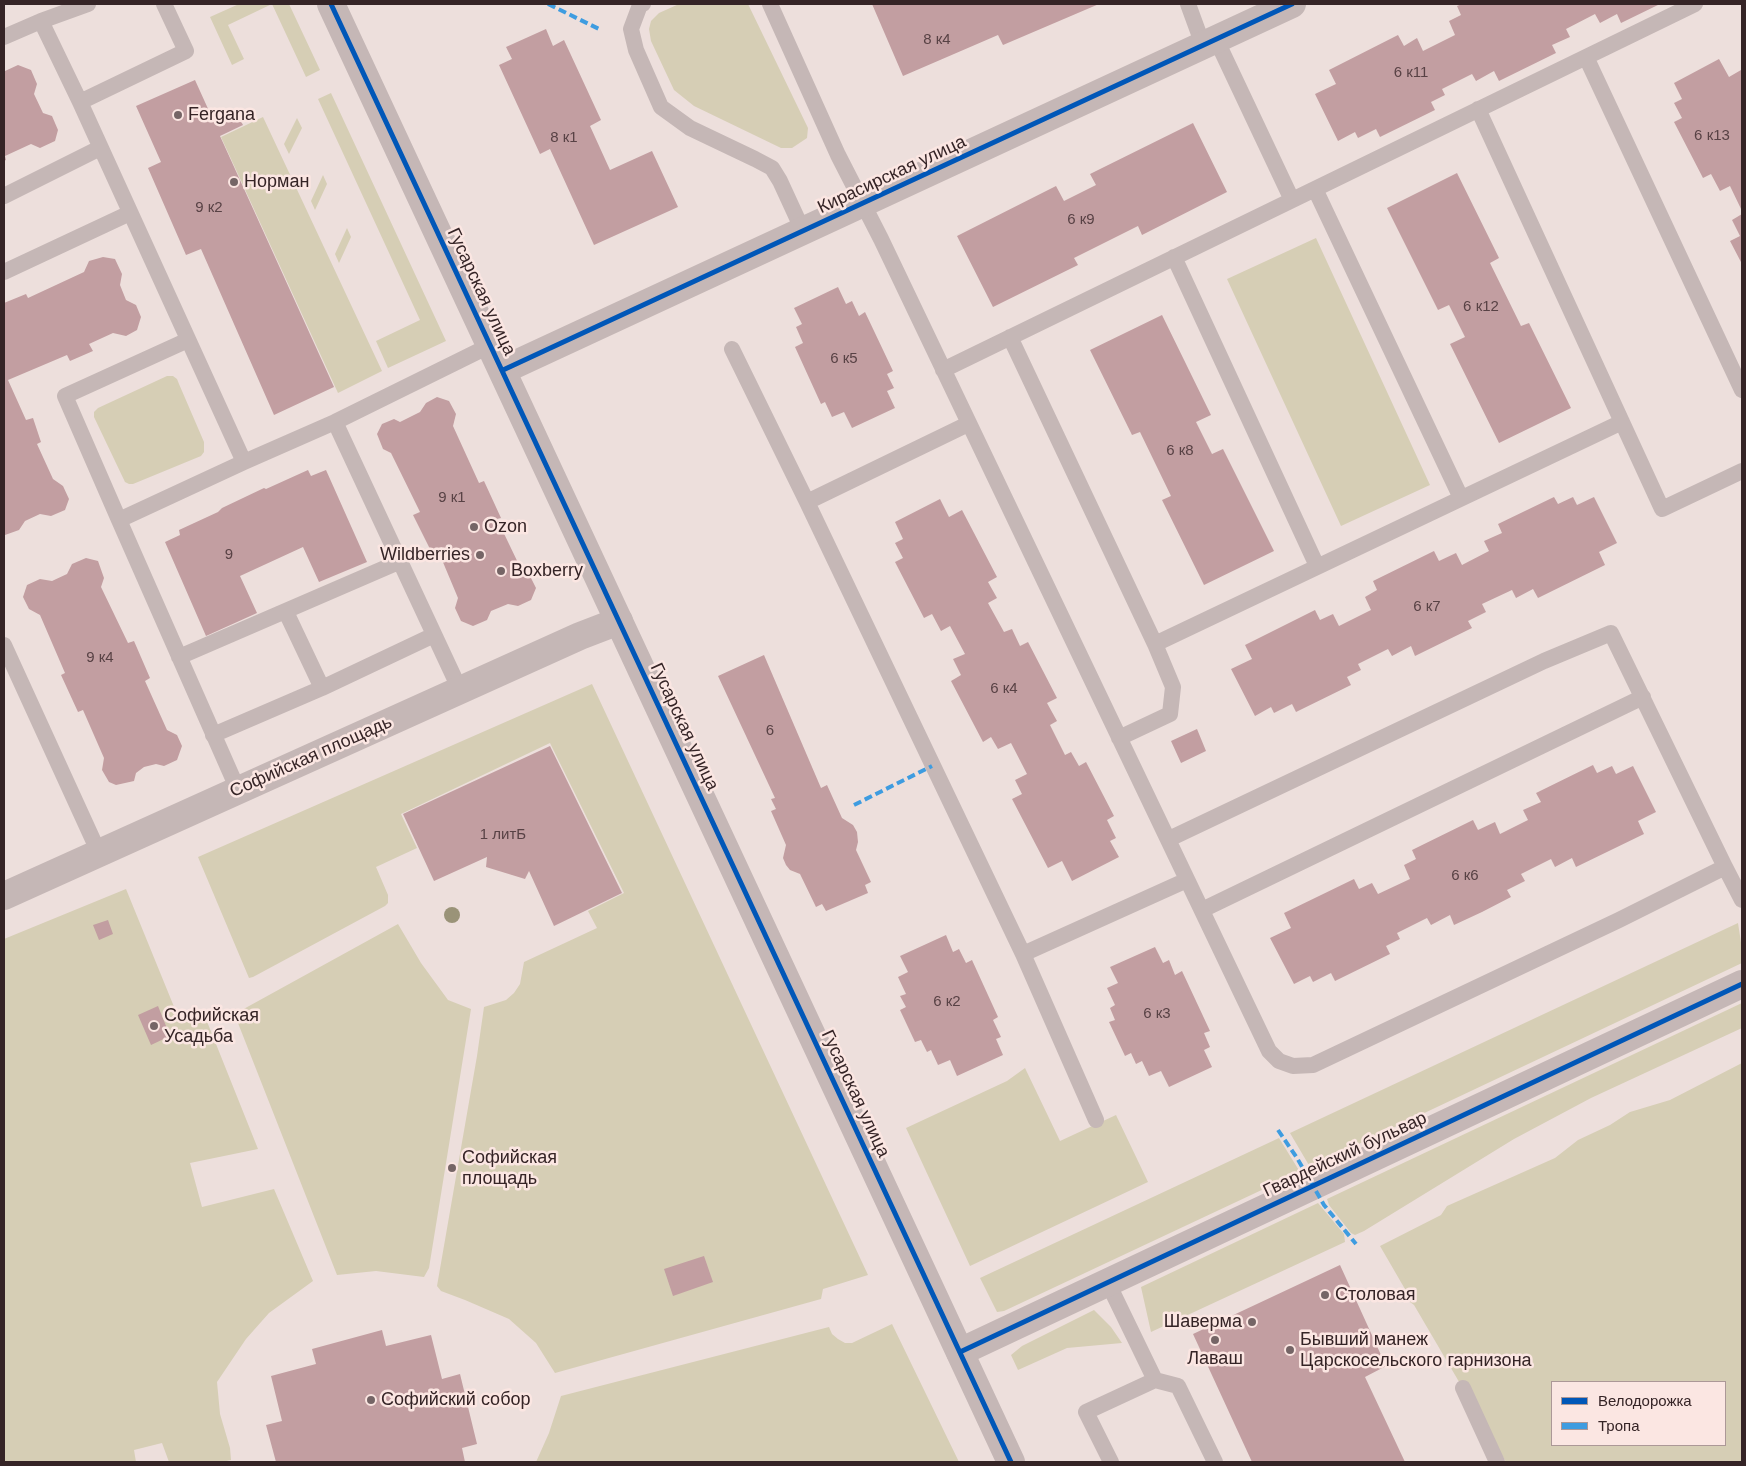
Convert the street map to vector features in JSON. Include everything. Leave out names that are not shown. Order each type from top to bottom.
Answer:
[{"type":"street","name":"Гусарская улица","points":[[331,4],[1011,1462]]},
{"type":"street","name":"Кирасирская улица","points":[[503,370],[1292,4]]},
{"type":"street","name":"Софийская площадь","points":[[4,896],[580,636],[619,621]]},
{"type":"street","name":"Гвардейский бульвар","points":[[960,1352],[1742,984]]},
{"type":"lane","points":[[4,37],[88,4]]},
{"type":"lane","points":[[80,102],[186,51],[164,4]]},
{"type":"lane","points":[[643,4],[640,5],[631,29],[636,50],[661,107],[690,128],[755,158],[772,168],[803,231]]},
{"type":"lane","points":[[770,4],[838,155],[881,239],[1187,880],[1269,1050],[1279,1061],[1293,1066],[1313,1066],[1620,920],[1725,867]]},
{"type":"lane","points":[[1188,4],[1210,42],[1292,200]]},
{"type":"lane","points":[[943,370],[1695,4]]},
{"type":"lane","points":[[41,21],[80,102],[244,462]]},
{"type":"lane","points":[[1586,57],[1742,390]]},
{"type":"lane","points":[[1478,109],[1662,509],[1742,472]]},
{"type":"lane","points":[[4,196],[100,148]]},
{"type":"lane","points":[[1315,188],[1461,498]]},
{"type":"lane","points":[[4,272],[130,213]]},
{"type":"lane","points":[[1174,257],[1317,566]]},
{"type":"lane","points":[[1010,337],[1174,687],[1170,714],[1119,738]]},
{"type":"lane","points":[[188,340],[65,396],[238,790]]},
{"type":"lane","points":[[119,520],[335,422],[491,345]]},
{"type":"lane","points":[[732,349],[1023,954],[1096,1120]]},
{"type":"lane","points":[[335,422],[460,690]]},
{"type":"lane","points":[[1155,644],[1622,422]]},
{"type":"lane","points":[[807,502],[968,424]]},
{"type":"lane","points":[[179,657],[401,561]]},
{"type":"lane","points":[[286,612],[322,688]]},
{"type":"lane","points":[[1169,840],[1544,661],[1610,634],[1643,697],[1742,900]]},
{"type":"lane","points":[[213,734],[322,688],[434,635]]},
{"type":"lane","points":[[4,645],[99,853]]},
{"type":"lane","points":[[1202,910],[1643,697]]},
{"type":"lane","points":[[1023,954],[1187,880]]},
{"type":"lane","points":[[1108,1282],[1156,1380]]},
{"type":"lane","points":[[1112,1462],[1086,1412],[1156,1380],[1178,1386],[1214,1462]]},
{"type":"lane","points":[[1463,1388],[1497,1462]]},
{"type":"shaded area","points":[[239,4],[272,4],[228,25],[244,59],[232,65],[210,17]]},
{"type":"shaded area","points":[[272,4],[289,4],[320,70],[306,77]]},
{"type":"shaded area","points":[[679,4],[748,4],[808,128],[807,138],[792,148],[781,148],[694,106],[674,90],[651,41],[649,29],[651,21],[659,13]]},
{"type":"shaded area","points":[[331,93],[446,341],[388,368],[376,341],[420,320],[318,99]]},
{"type":"shaded area","points":[[263,117],[382,371],[338,393],[221,137]]},
{"type":"shaded area","points":[[297,118],[302,128],[289,154],[284,144]]},
{"type":"shaded area","points":[[323,175],[327,184],[315,210],[311,201]]},
{"type":"shaded area","points":[[347,228],[351,237],[339,263],[335,254]]},
{"type":"shaded area","points":[[1316,238],[1430,485],[1341,526],[1227,279]]},
{"type":"shaded area","points":[[167,376],[173,376],[177,379],[204,442],[204,452],[201,456],[129,484],[125,482],[94,417],[94,412],[98,408]]},
{"type":"shaded area","points":[[592,684],[868,1275],[823,1289],[821,1299],[555,1373],[536,1343],[509,1319],[441,1291],[437,1286],[484,1007],[506,1000],[514,993],[520,984],[524,962],[597,928],[588,911],[624,893],[550,743],[401,814],[417,848],[376,867],[388,895],[388,903],[253,977],[249,978],[198,857]]},
{"type":"shaded area","points":[[126,889],[179,1019],[199,1010],[204,1014],[258,1149],[190,1163],[202,1207],[274,1189],[313,1281],[269,1313],[246,1339],[217,1382],[220,1414],[230,1448],[231,1460],[222,1462],[169,1462],[162,1443],[134,1450],[136,1462],[4,1462],[4,939]]},
{"type":"shaded area","points":[[1738,923],[1742,963],[1310,1167],[1290,1133]]},
{"type":"shaded area","points":[[398,924],[421,963],[448,1000],[471,1009],[429,1268],[424,1277],[376,1271],[337,1275],[236,1018],[240,1011]]},
{"type":"shaded area","points":[[1742,1003],[1742,1028],[1591,1098],[1514,1139],[1364,1231],[1355,1235],[1351,1233],[1329,1205],[1327,1199]]},
{"type":"shaded area","points":[[1742,1063],[1742,1462],[1506,1462],[1414,1305],[1410,1302],[1409,1296],[1380,1246],[1441,1215],[1447,1206],[1555,1158],[1578,1140],[1610,1125],[1630,1112],[1670,1100]]},
{"type":"shaded area","points":[[1025,1068],[1060,1141],[1116,1115],[1148,1182],[970,1266],[906,1128],[1007,1081]]},
{"type":"shaded area","points":[[1279,1138],[1300,1172],[1004,1311],[997,1312],[980,1278]]},
{"type":"shaded area","points":[[1318,1203],[1344,1234],[1345,1242],[1151,1332],[1141,1287]]},
{"type":"shaded area","points":[[1094,1310],[1111,1327],[1122,1343],[1067,1348],[1018,1370],[1011,1355],[1022,1346]]},
{"type":"shaded area","points":[[892,1324],[959,1462],[536,1462],[549,1433],[561,1396],[829,1327],[832,1334],[838,1339],[845,1343],[852,1343]]},
{"type":"building","points":[[872,4],[1099,4],[1003,45],[998,35],[903,76]]},
{"type":"building","points":[[1462,4],[1660,4],[1621,23],[1617,14],[1600,23],[1595,14],[1566,29],[1570,37],[1552,45],[1556,53],[1499,81],[1494,71],[1476,81],[1472,74],[1442,89],[1445,95],[1431,102],[1435,110],[1380,137],[1376,129],[1358,138],[1355,132],[1338,141],[1315,94],[1336,84],[1329,70],[1398,35],[1404,46],[1417,38],[1423,51],[1455,35],[1449,21],[1461,15],[1457,6]]},
{"type":"building","points":[[546,29],[553,46],[564,40],[601,120],[590,126],[610,170],[652,151],[678,207],[594,245],[550,149],[540,154],[499,65],[512,59],[506,47]]},
{"type":"building","points":[[1719,59],[1729,77],[1741,70],[1742,72],[1742,211],[1730,186],[1720,191],[1711,174],[1703,178],[1674,122],[1682,118],[1674,103],[1682,99],[1674,83]]},
{"type":"building","points":[[18,65],[31,70],[37,84],[34,94],[43,113],[52,116],[58,130],[55,141],[40,148],[31,144],[5,156],[6,160],[4,161],[4,74],[5,71]]},
{"type":"building","points":[[195,80],[214,122],[236,112],[243,125],[220,136],[334,387],[274,415],[201,249],[186,255],[148,168],[161,162],[136,106]]},
{"type":"building","points":[[1193,123],[1227,192],[1142,235],[1138,226],[1074,258],[1078,265],[993,307],[957,236],[1056,186],[1064,201],[1096,185],[1090,174]]},
{"type":"building","points":[[1457,173],[1499,258],[1490,263],[1521,326],[1529,323],[1571,408],[1499,443],[1450,344],[1465,337],[1449,305],[1438,310],[1387,208]]},
{"type":"building","points":[[1742,214],[1742,264],[1730,241],[1740,236],[1732,220]]},
{"type":"building","points":[[103,257],[115,259],[122,274],[120,285],[126,300],[136,305],[141,317],[137,330],[126,336],[113,333],[89,344],[93,351],[70,361],[67,355],[8,380],[26,420],[33,418],[41,442],[37,444],[53,479],[63,486],[69,499],[65,510],[51,516],[40,514],[25,521],[19,530],[4,535],[4,303],[26,294],[28,298],[84,272],[89,261]]},
{"type":"building","points":[[838,287],[846,304],[852,301],[859,316],[865,312],[893,371],[887,374],[894,388],[887,391],[895,408],[852,428],[844,412],[832,417],[825,402],[821,404],[795,347],[803,343],[796,327],[802,324],[794,308]]},
{"type":"building","points":[[1162,315],[1211,415],[1196,422],[1212,454],[1223,449],[1274,551],[1204,585],[1162,500],[1171,496],[1140,432],[1132,435],[1090,350]]},
{"type":"building","points":[[437,397],[449,401],[456,414],[453,426],[479,483],[484,481],[501,518],[497,519],[521,569],[529,574],[536,588],[531,600],[518,606],[508,604],[491,611],[487,620],[473,626],[461,621],[455,608],[458,598],[437,548],[431,551],[413,515],[420,512],[391,453],[383,449],[377,434],[382,424],[394,419],[400,422],[420,412],[426,403]]},
{"type":"building","points":[[308,470],[311,476],[326,470],[367,562],[319,582],[303,547],[240,576],[257,613],[206,636],[165,542],[180,535],[179,530],[218,512],[222,508]]},
{"type":"building","points":[[1554,497],[1558,504],[1573,497],[1577,505],[1594,497],[1617,543],[1599,552],[1605,565],[1538,598],[1533,589],[1516,598],[1512,590],[1482,604],[1486,612],[1468,621],[1472,628],[1415,656],[1411,646],[1392,656],[1388,649],[1358,664],[1361,670],[1347,677],[1351,685],[1296,712],[1292,704],[1274,713],[1271,707],[1255,716],[1231,669],[1252,659],[1245,645],[1315,610],[1320,620],[1333,614],[1339,626],[1371,610],[1365,597],[1377,590],[1373,581],[1434,551],[1439,561],[1456,553],[1462,565],[1489,551],[1484,541],[1502,533],[1498,524]]},
{"type":"building","points":[[940,499],[949,517],[962,510],[997,577],[988,582],[997,598],[988,603],[1004,632],[1012,629],[1020,646],[1028,642],[1057,698],[1047,703],[1057,721],[1050,725],[1065,755],[1071,752],[1079,766],[1086,762],[1114,816],[1107,820],[1116,838],[1110,841],[1119,857],[1072,881],[1062,861],[1048,868],[1012,799],[1022,794],[1015,780],[1027,774],[1011,743],[998,749],[991,737],[983,742],[951,681],[961,675],[953,659],[965,654],[950,626],[941,631],[932,614],[924,618],[895,562],[903,558],[895,543],[903,539],[895,522]]},
{"type":"building","points":[[86,558],[98,561],[104,578],[101,587],[128,643],[134,641],[150,678],[145,681],[167,730],[177,735],[182,746],[177,760],[164,766],[156,764],[144,767],[136,773],[134,781],[116,785],[109,782],[102,770],[104,758],[83,710],[78,712],[61,675],[65,673],[40,615],[29,609],[23,597],[27,585],[40,579],[52,581],[67,574],[72,564]]},
{"type":"building","points":[[764,655],[821,788],[827,785],[842,818],[853,825],[857,832],[858,842],[856,850],[871,882],[865,885],[868,893],[826,911],[822,904],[816,907],[800,874],[790,870],[786,865],[783,858],[786,845],[771,811],[776,809],[771,799],[775,798],[718,676]]},
{"type":"building","points":[[1197,729],[1206,751],[1181,763],[1171,741]]},
{"type":"building","points":[[550,746],[622,893],[554,926],[529,871],[525,879],[486,867],[487,857],[434,881],[403,814]]},
{"type":"building","points":[[1593,765],[1597,773],[1612,766],[1616,774],[1633,766],[1656,812],[1638,821],[1644,834],[1576,867],[1572,858],[1555,867],[1551,859],[1521,874],[1525,881],[1507,890],[1511,897],[1482,912],[1454,925],[1450,915],[1431,925],[1427,918],[1397,933],[1400,939],[1386,946],[1390,954],[1335,981],[1331,973],[1313,982],[1310,976],[1294,984],[1270,938],[1291,928],[1284,913],[1354,879],[1359,889],[1372,883],[1378,894],[1410,879],[1404,865],[1416,859],[1412,850],[1473,820],[1478,830],[1495,822],[1500,834],[1528,820],[1523,810],[1541,802],[1536,793]]},
{"type":"building","points":[[108,920],[113,934],[99,940],[93,925]]},
{"type":"building","points":[[946,935],[953,952],[959,949],[966,963],[972,960],[998,1017],[993,1020],[1001,1037],[996,1039],[1003,1055],[957,1076],[950,1060],[938,1065],[931,1050],[927,1052],[921,1040],[915,1042],[900,1010],[906,1007],[900,996],[906,994],[898,977],[908,972],[900,956]]},
{"type":"building","points":[[1155,947],[1163,963],[1169,960],[1175,975],[1182,971],[1210,1031],[1204,1033],[1210,1047],[1204,1050],[1212,1067],[1169,1087],[1161,1071],[1149,1076],[1142,1061],[1136,1064],[1131,1053],[1125,1056],[1109,1022],[1115,1020],[1110,1008],[1115,1005],[1107,988],[1118,983],[1110,967]]},
{"type":"building","name":"Софийская Усадьба","points":[[158,1006],[170,1036],[151,1045],[138,1015]]},
{"type":"building","points":[[704,1256],[713,1282],[673,1296],[664,1269]]},
{"type":"building","name":"Бывший манеж Царскосельского гарнизона","points":[[1340,1265],[1386,1366],[1365,1377],[1405,1462],[1252,1462],[1193,1334]]},
{"type":"building","name":"Софийский собор","points":[[382,1330],[386,1346],[431,1335],[442,1379],[460,1374],[477,1444],[462,1448],[465,1462],[276,1462],[266,1425],[282,1421],[271,1376],[316,1364],[312,1349]]},
{"type":"marked path","points":[[548,4],[601,30]]},
{"type":"marked path","points":[[854,805],[932,766]]},
{"type":"marked path","points":[[1278,1130],[1297,1158],[1324,1205],[1356,1244]]},
{"type":"cycle path","points":[[331,4],[1011,1462]]},
{"type":"cycle path","points":[[503,370],[1292,4]]},
{"type":"cycle path","points":[[960,1352],[1742,984]]},
{"type":"place","name":"Fergana","points":[[178,115]]},
{"type":"place","name":"Норман","points":[[234,182]]},
{"type":"place","name":"Ozon","points":[[474,527]]},
{"type":"place","name":"Wildberries","points":[[480,555]]},
{"type":"place","name":"Boxberry","points":[[501,571]]},
{"type":"place","name":"Софийская Усадьба","points":[[154,1026]]},
{"type":"place","name":"Софийская площадь","points":[[452,1168]]},
{"type":"place","name":"Столовая","points":[[1325,1295]]},
{"type":"place","name":"Шаверма","points":[[1252,1322]]},
{"type":"place","name":"Лаваш","points":[[1215,1340]]},
{"type":"place","name":"Бывший манеж Царскосельского гарнизона","points":[[1290,1350]]},
{"type":"place","name":"Софийский собор","points":[[371,1400]]}]
